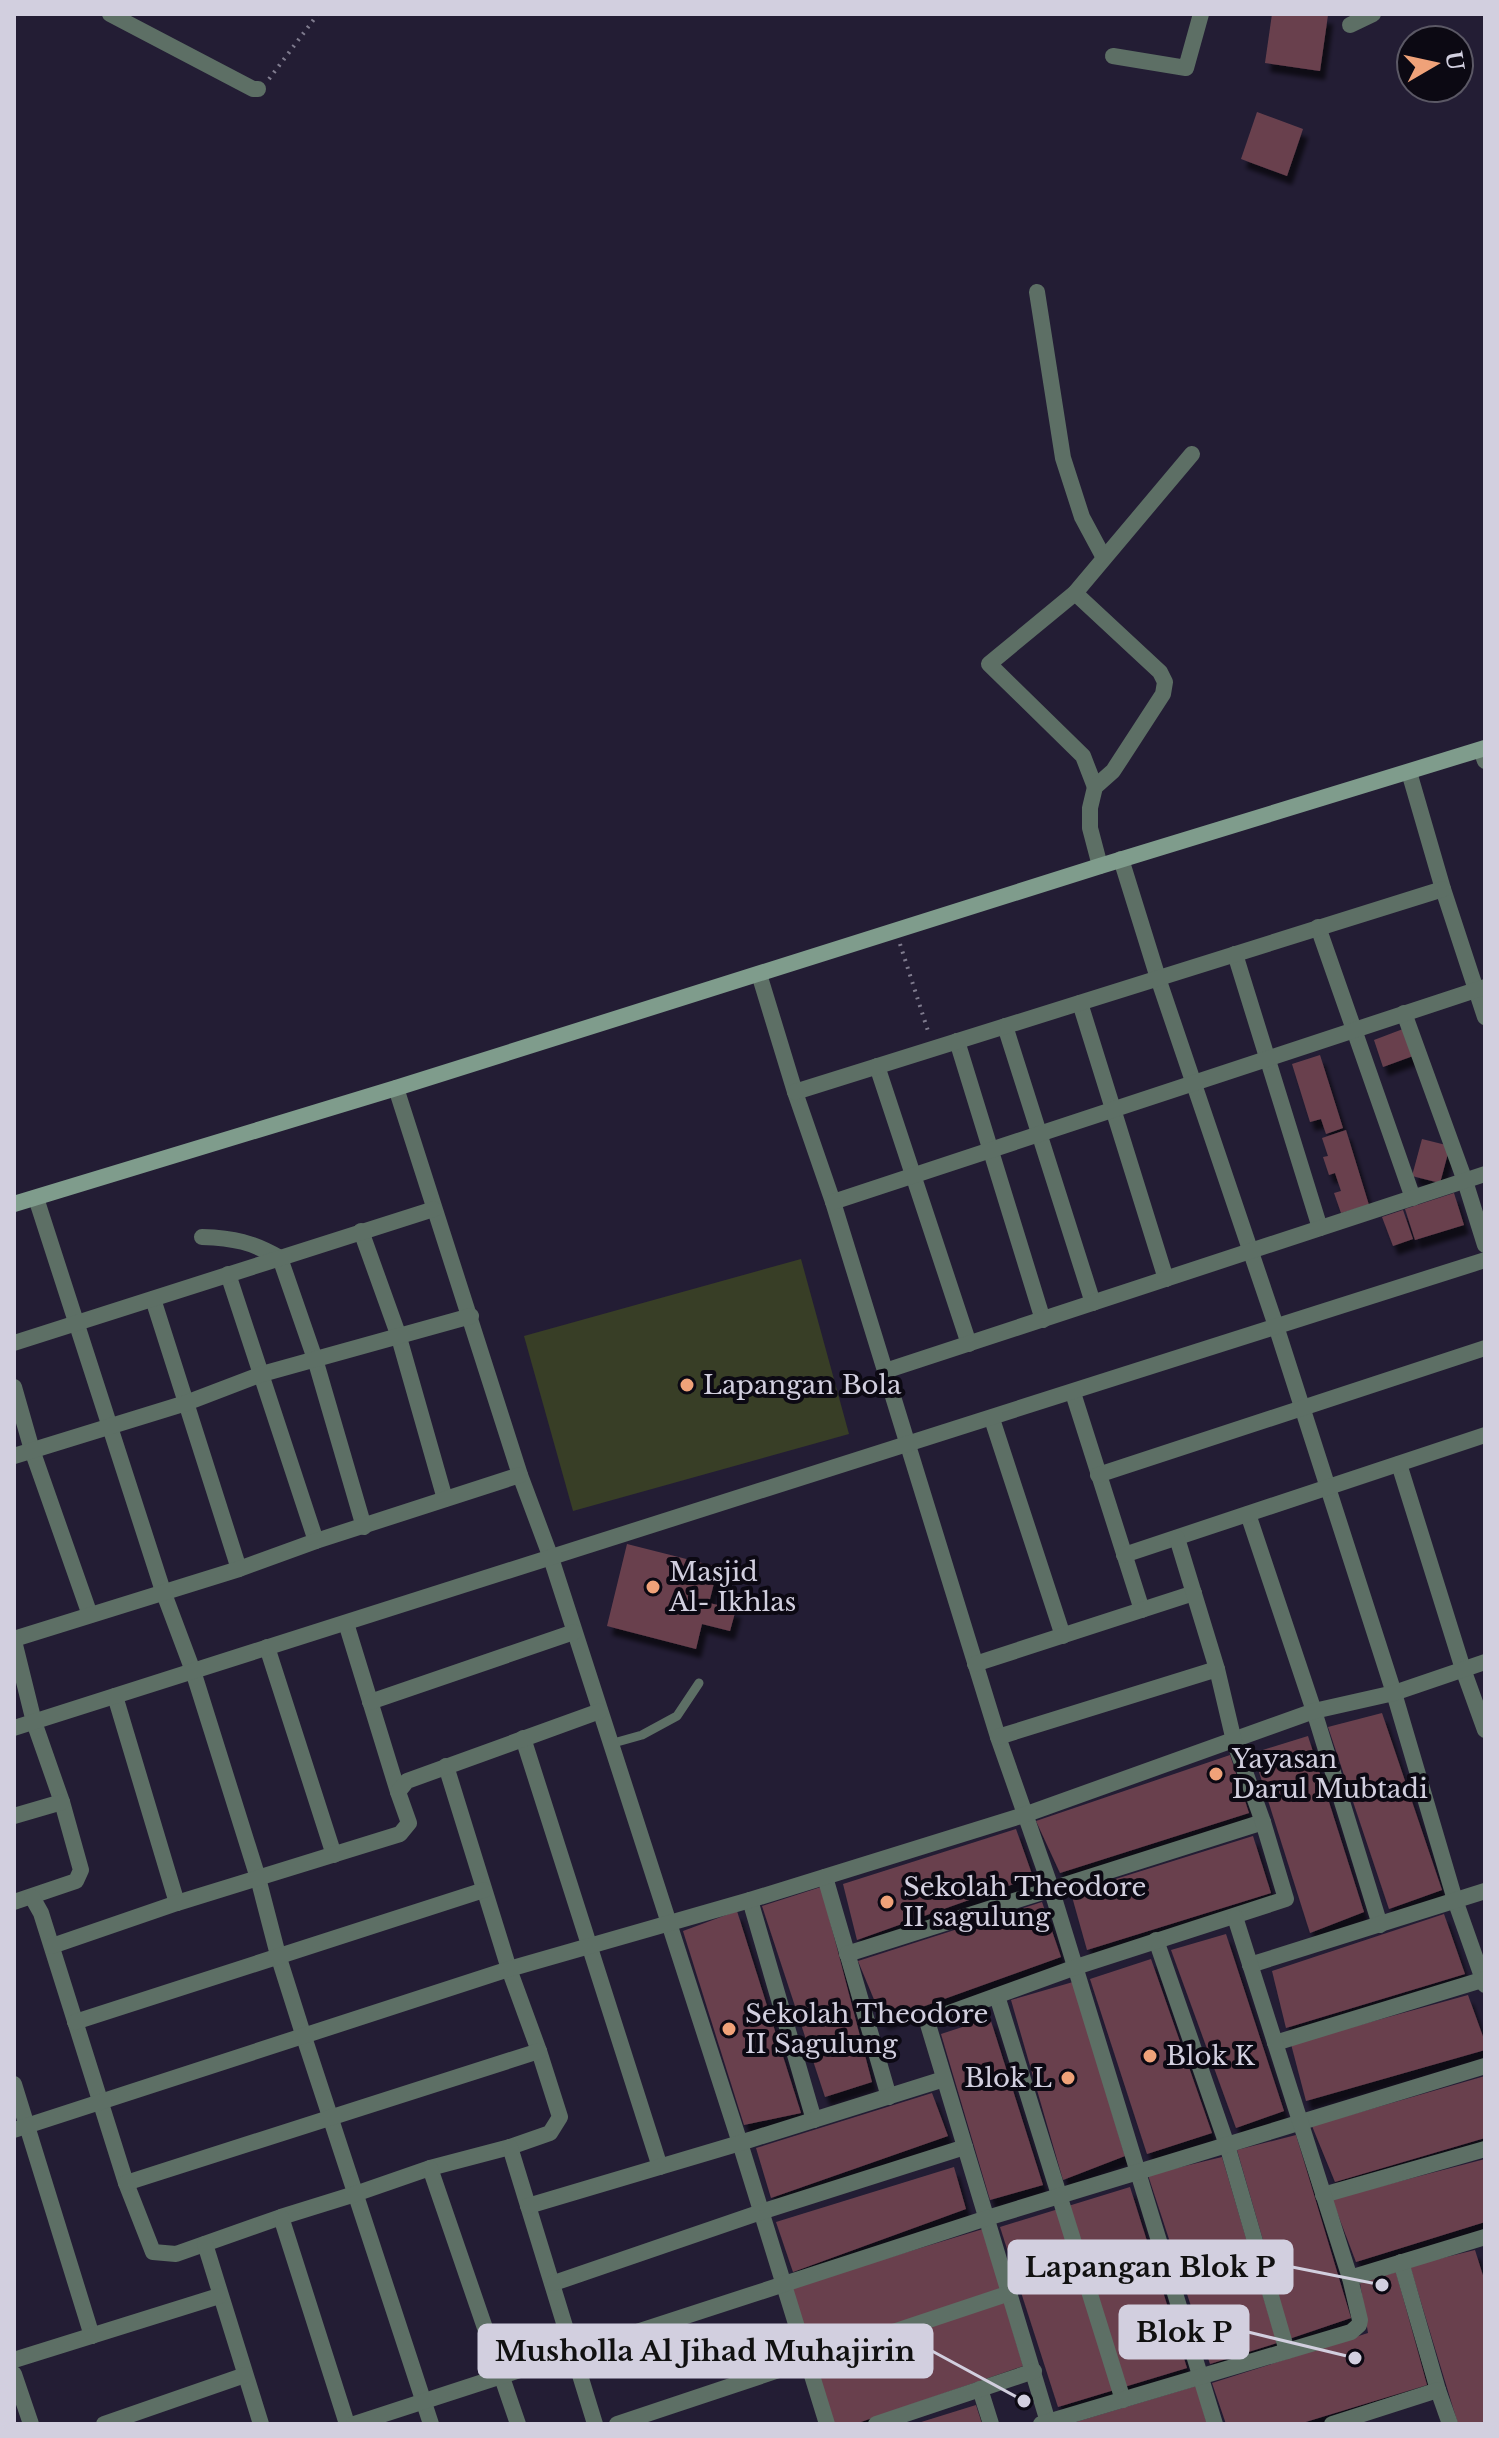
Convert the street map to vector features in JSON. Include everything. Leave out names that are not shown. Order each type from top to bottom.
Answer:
[{"type":"street","points":[[110,14],[258,89]]},
{"type":"street","points":[[1113,56],[1186,68],[1201,14]]},
{"type":"street","points":[[1350,25],[1373,14]]},
{"type":"street","points":[[1037,292],[1063,458],[1082,517],[1104,558]]},
{"type":"street","points":[[1100,866],[1090,828],[1090,808],[1095,787],[1083,756],[989,664],[1075,593],[1192,454]]},
{"type":"street","points":[[1075,593],[1160,672],[1165,682],[1163,694],[1113,771],[1095,787]]},
{"type":"street","points":[[14,1204],[396,1088],[1121,859],[1409,772],[1484,753]]},
{"type":"street","points":[[1409,772],[1443,889],[1481,988],[1485,1017]]},
{"type":"street","points":[[1121,859],[1276,1326],[1394,1693],[1455,1900],[1484,1981],[1275,2043]]},
{"type":"street","points":[[795,1092],[1443,889]]},
{"type":"street","points":[[1318,927],[1413,1198]]},
{"type":"street","points":[[1235,954],[1320,1228]]},
{"type":"street","points":[[759,974],[833,1202],[998,1737],[1076,1967],[1215,2424]]},
{"type":"street","points":[[833,1202],[1481,988]]},
{"type":"street","points":[[1080,1003],[1166,1279]]},
{"type":"street","points":[[1404,1013],[1485,1245]]},
{"type":"street","points":[[1005,1026],[1093,1303]]},
{"type":"street","points":[[957,1041],[1043,1320]]},
{"type":"street","points":[[877,1066],[969,1344]]},
{"type":"street","points":[[396,1088],[740,2143],[827,2424]]},
{"type":"street","points":[[885,1371],[1485,1174]]},
{"type":"street","points":[[36,1198],[163,1591],[193,1671],[258,1878],[278,1955],[431,2424]]},
{"type":"street","points":[[14,1343],[434,1209]]},
{"type":"street","points":[[361,1231],[398,1334],[445,1499]]},
{"type":"street","points":[[202,1237],[253,1243],[280,1258],[315,1359],[364,1527]]},
{"type":"street","points":[[14,1728],[1485,1260]]},
{"type":"street","points":[[228,1274],[316,1541]]},
{"type":"street","points":[[153,1299],[239,1569]]},
{"type":"street","points":[[14,1456],[186,1403],[262,1374],[471,1316]]},
{"type":"street","points":[[1098,1475],[1485,1348]]},
{"type":"street","points":[[14,1387],[32,1450],[90,1615]]},
{"type":"street","points":[[1073,1393],[1142,1610]]},
{"type":"street","points":[[992,1419],[1063,1636]]},
{"type":"street","points":[[1124,1555],[1399,1464],[1484,1440]]},
{"type":"street","points":[[1399,1464],[1485,1730]]},
{"type":"street","points":[[14,1902],[76,1881],[81,1870],[62,1802],[34,1722],[14,1640],[520,1475]]},
{"type":"street","points":[[1248,1514],[1314,1711],[1380,1925]]},
{"type":"street","points":[[1177,1538],[1217,1669],[1234,1741],[1286,1899],[1076,1967],[927,2021],[1034,2371],[1045,2423],[1351,2332],[1359,2325],[1350,2278],[1235,1917]]},
{"type":"street","points":[[975,1664],[1194,1593]]},
{"type":"street","points":[[52,1946],[177,1903],[400,1834],[409,1823],[346,1623]]},
{"type":"street","points":[[370,1702],[574,1632]]},
{"type":"street","points":[[267,1647],[334,1855]]},
{"type":"street","points":[[21,2127],[509,1969],[750,1900],[1024,1815],[1314,1711],[1394,1693],[1485,1662]]},
{"type":"street","points":[[998,1737],[1217,1669]]},
{"type":"street","points":[[115,1696],[177,1903]]},
{"type":"street","points":[[398,1792],[407,1781],[600,1711]]},
{"type":"street","points":[[523,1738],[660,2167]]},
{"type":"street","points":[[32,1897],[41,1913],[126,2183],[153,2252],[176,2254],[430,2168],[550,2133],[560,2117],[509,1969],[446,1766]]},
{"type":"street","points":[[14,1816],[62,1802]]},
{"type":"street","points":[[847,1954],[1263,1822]]},
{"type":"street","points":[[825,1877],[889,2097]]},
{"type":"street","points":[[75,2022],[484,1890]]},
{"type":"street","points":[[1250,1965],[1485,1891]]},
{"type":"street","points":[[750,1900],[814,2120]]},
{"type":"street","points":[[1156,1940],[1227,2145],[1287,2351]]},
{"type":"street","points":[[997,1996],[1123,2400]]},
{"type":"street","points":[[126,2183],[539,2051]]},
{"type":"street","points":[[354,2424],[987,2218],[1485,2066]]},
{"type":"street","points":[[528,2206],[944,2079]]},
{"type":"street","points":[[14,2084],[21,2127],[92,2336]]},
{"type":"street","points":[[510,2147],[595,2424]]},
{"type":"street","points":[[554,2283],[965,2147]]},
{"type":"street","points":[[1323,2195],[1485,2149]]},
{"type":"street","points":[[430,2168],[518,2424]]},
{"type":"street","points":[[281,2217],[347,2424]]},
{"type":"street","points":[[1350,2278],[1484,2240]]},
{"type":"street","points":[[205,2244],[261,2424]]},
{"type":"street","points":[[1401,2262],[1450,2424]]},
{"type":"street","points":[[617,2424],[1010,2293]]},
{"type":"street","points":[[14,2360],[219,2296]]},
{"type":"street","points":[[876,2424],[904,2420],[1034,2371]]},
{"type":"street","points":[[14,2374],[31,2424]]},
{"type":"street","points":[[104,2424],[245,2375]]},
{"type":"street","points":[[980,2389],[991,2424]]},
{"type":"street","points":[[1332,2424],[1438,2390]]},
{"type":"lane","points":[[610,1744],[642,1735],[677,1716],[699,1683]]},
{"type":"path","points":[[258,89],[318,14]]},
{"type":"path","points":[[896,931],[934,1048]]},
{"type":"green space","name":"Lapangan Bola","points":[[801,1259],[849,1434],[573,1511],[524,1336]]},
{"type":"building","points":[[1272,14],[1328,15],[1320,71],[1265,63]]},
{"type":"building","points":[[1257,112],[1303,129],[1287,176],[1241,159]]},
{"type":"building","points":[[1403,1029],[1413,1056],[1383,1067],[1374,1040]]},
{"type":"building","points":[[1320,1055],[1343,1128],[1326,1134],[1321,1119],[1310,1122],[1292,1064]]},
{"type":"building","points":[[1346,1130],[1369,1205],[1341,1213],[1334,1193],[1341,1191],[1335,1173],[1329,1175],[1323,1157],[1328,1156],[1322,1138]]},
{"type":"building","points":[[1422,1139],[1450,1146],[1440,1183],[1412,1176]]},
{"type":"building","points":[[1454,1193],[1464,1225],[1415,1240],[1405,1209]]},
{"type":"building","points":[[1403,1210],[1413,1239],[1393,1246],[1382,1217]]},
{"type":"building","points":[[627,1544],[718,1567],[709,1603],[736,1609],[730,1631],[702,1624],[696,1649],[607,1626]]},
{"type":"building","points":[[1382,1713],[1442,1890],[1389,1909],[1328,1727]]},
{"type":"building","points":[[1308,1736],[1364,1912],[1310,1933],[1253,1753]]},
{"type":"building","points":[[1230,1755],[1249,1813],[1060,1873],[1036,1821]]},
{"type":"building","points":[[1016,1829],[1033,1877],[857,1940],[843,1884]]},
{"type":"building","points":[[1253,1836],[1271,1893],[1087,1950],[1071,1893]]},
{"type":"building","points":[[821,1887],[872,2082],[825,2097],[762,1906]]},
{"type":"building","name":"Blok L","points":[[1042,1902],[1061,1957],[883,2021],[858,1961]]},
{"type":"building","points":[[737,1911],[801,2113],[744,2125],[683,1931]]},
{"type":"building","name":"Blok K","points":[[1444,1914],[1465,1974],[1286,2028],[1272,1971]]},
{"type":"building","name":"Blok K","points":[[1226,1934],[1284,2111],[1236,2128],[1171,1950]]},
{"type":"building","name":"Blok K","points":[[1151,1959],[1212,2133],[1147,2154],[1090,1979]]},
{"type":"building","name":"Blok L","points":[[1073,1982],[1125,2156],[1063,2180],[1011,2000]]},
{"type":"building","name":"Blok K","points":[[1468,1995],[1485,2050],[1306,2101],[1291,2044]]},
{"type":"building","name":"Blok L","points":[[990,2018],[1043,2185],[990,2200],[941,2034]]},
{"type":"building","points":[[1485,2076],[1485,2138],[1335,2182],[1312,2126]]},
{"type":"building","name":"Blok L","points":[[932,2093],[948,2136],[771,2198],[756,2148]]},
{"type":"building","points":[[1296,2135],[1351,2318],[1289,2339],[1237,2150]]},
{"type":"building","points":[[1222,2157],[1277,2343],[1210,2364],[1148,2175]]},
{"type":"building","points":[[1485,2159],[1485,2222],[1356,2262],[1332,2199]]},
{"type":"building","name":"Blok L","points":[[954,2167],[966,2209],[793,2272],[776,2222]]},
{"type":"building","points":[[1130,2187],[1187,2368],[1058,2407],[1000,2227]]},
{"type":"building","points":[[983,2229],[1023,2366],[855,2424],[834,2424],[792,2287]]},
{"type":"building","points":[[1475,2250],[1485,2282],[1485,2424],[1458,2424],[1410,2266]]},
{"type":"building","points":[[1396,2272],[1427,2385],[1299,2424],[1226,2424],[1212,2383],[1368,2333],[1360,2283]]},
{"type":"building","points":[[1196,2386],[1207,2424],[1069,2424]]},
{"type":"building","points":[[976,2405],[982,2424],[918,2424],[918,2423]]},
{"type":"place","name":"Lapangan Bola","points":[[687,1385]]},
{"type":"place","name":"Masjid Al- Ikhlas","points":[[653,1587]]},
{"type":"place","name":"Yayasan Darul Mubtadi","points":[[1216,1774]]},
{"type":"place","name":"Sekolah Theodore II sagulung","points":[[887,1902]]},
{"type":"place","name":"Sekolah Theodore II Sagulung","points":[[729,2029]]},
{"type":"place","name":"Blok K","points":[[1150,2056]]},
{"type":"place","name":"Blok L","points":[[1068,2078]]},
{"type":"place","name":"Lapangan Blok P","points":[[1382,2285]]},
{"type":"place","name":"Blok P","points":[[1355,2358]]},
{"type":"place","name":"Musholla Al Jihad Muhajirin","points":[[1024,2401]]}]
